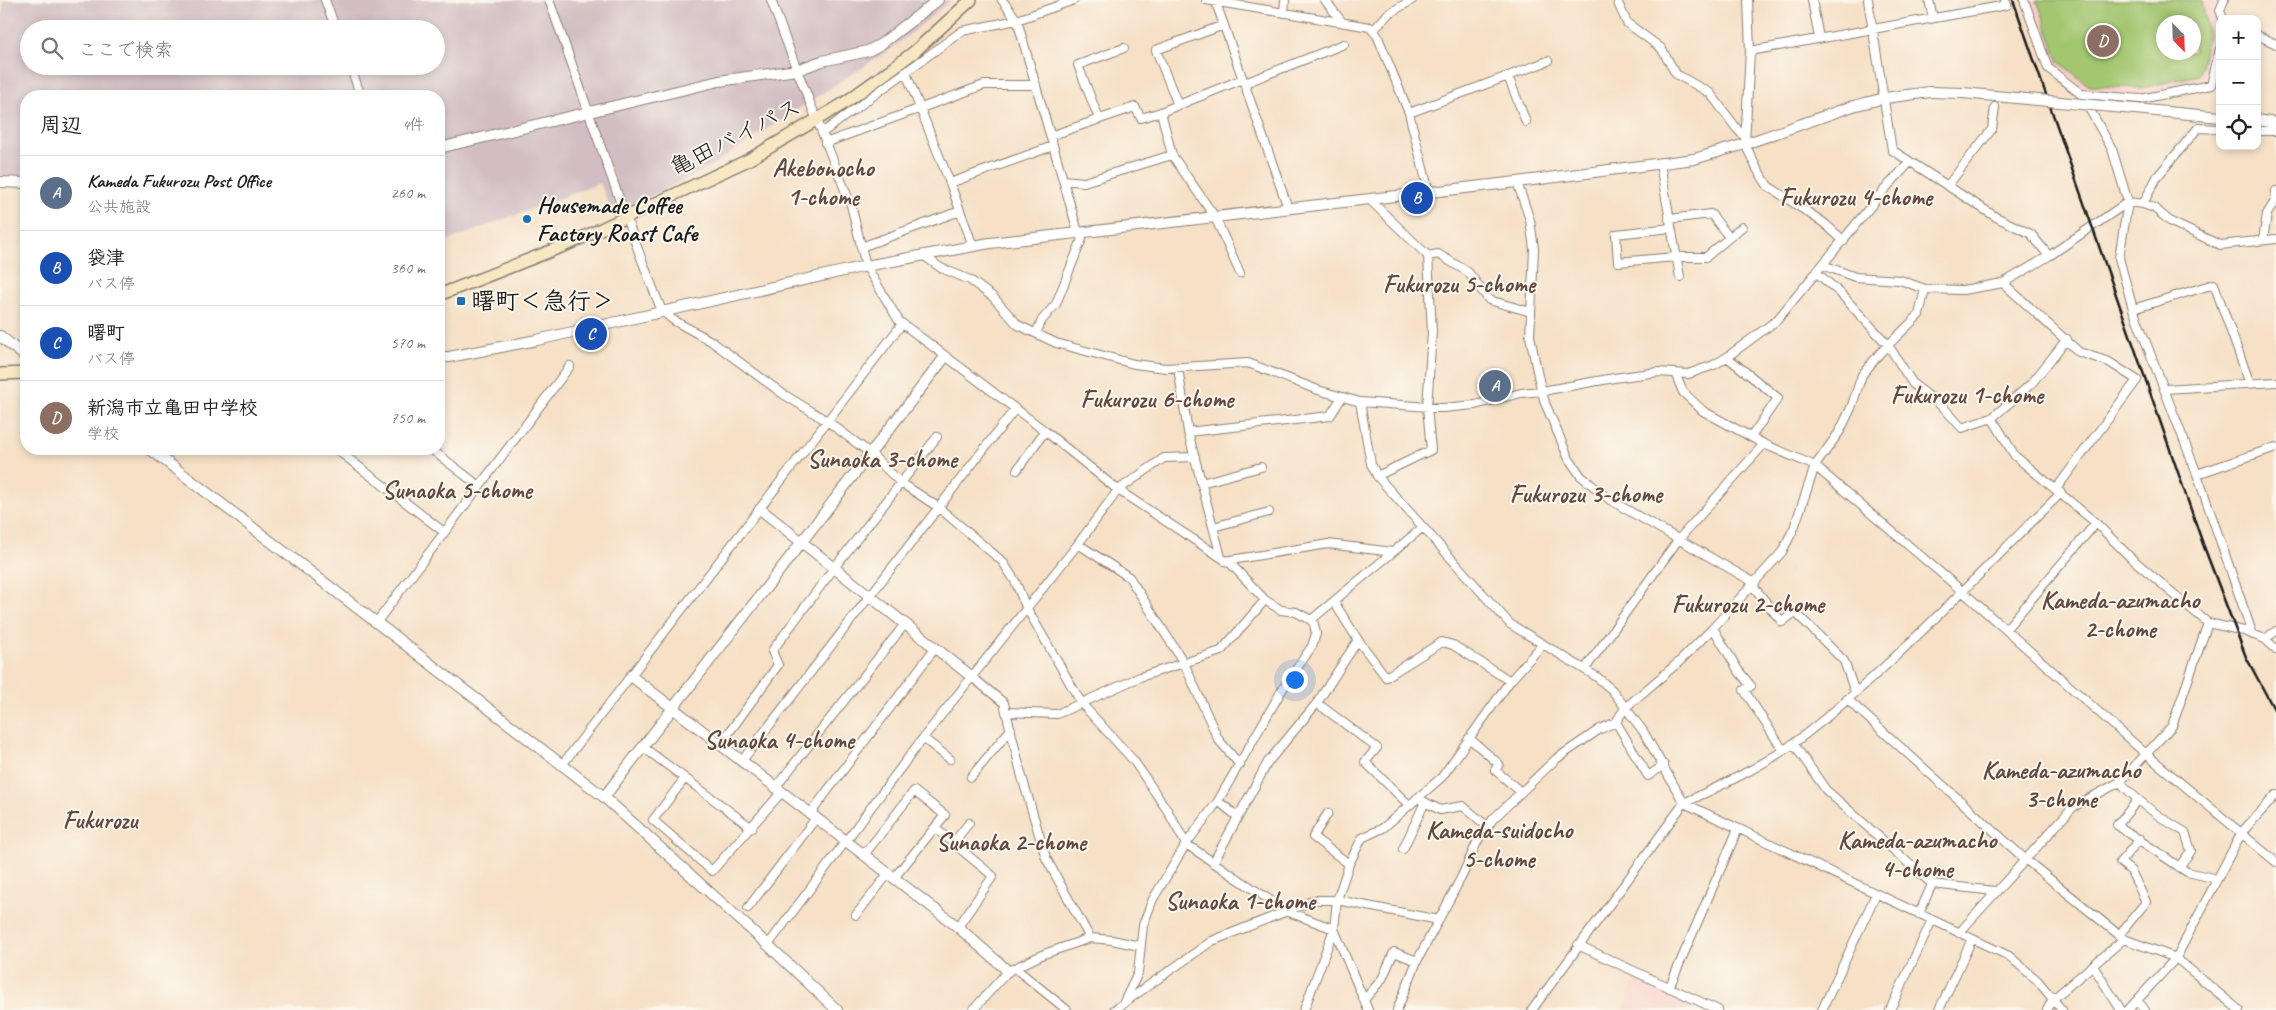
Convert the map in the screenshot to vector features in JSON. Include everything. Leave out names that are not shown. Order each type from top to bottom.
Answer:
[{"type":"main road","name":"亀田バイパス","points":[[445,293],[571,242],[748,160],[843,104],[914,52],[971,0]]},
{"type":"main road","points":[[0,374],[20,373]]},
{"type":"street","points":[[325,0],[333,20]]},
{"type":"street","points":[[549,0],[590,112],[624,216],[662,311],[673,320],[711,341],[783,394],[827,422],[870,453],[900,482],[938,508],[1003,562],[1015,581],[1026,607],[1082,704],[1134,761],[1186,844],[1286,911],[1334,929],[1368,1010]]},
{"type":"street","points":[[771,0],[850,205],[866,266],[902,324],[1045,431],[1118,490],[1223,559],[1265,600],[1281,610],[1296,612],[1311,620],[1316,634],[1312,646],[1282,690],[1218,801],[1186,844],[1153,899],[1143,925],[1138,973],[1118,1008]]},
{"type":"street","points":[[445,147],[719,81],[797,70],[822,61],[868,51],[881,44],[938,0]]},
{"type":"street","points":[[1002,0],[1017,20],[1078,232],[1082,239],[1056,304],[1042,320],[1036,333]]},
{"type":"street","points":[[822,133],[962,31],[1017,20],[1074,0]]},
{"type":"street","points":[[1206,0],[1342,22],[1373,30],[1377,35],[1409,113],[1429,192]]},
{"type":"street","points":[[1284,13],[1285,0]]},
{"type":"street","points":[[1325,0],[1342,22]]},
{"type":"street","points":[[1373,30],[1388,14],[1412,0]]},
{"type":"street","points":[[1745,141],[1750,51],[1748,0]]},
{"type":"street","points":[[1812,0],[1819,38]]},
{"type":"street","points":[[1868,0],[1892,150],[1996,217],[2031,234],[2049,256]]},
{"type":"street","points":[[1929,0],[1933,18]]},
{"type":"street","points":[[1750,51],[2007,5],[2005,0]]},
{"type":"street","points":[[2024,0],[2048,68],[2081,94],[2112,149],[2128,202],[2119,258],[2133,309],[2197,474],[2253,635]]},
{"type":"street","points":[[2222,15],[2220,10],[2224,0]]},
{"type":"street","points":[[1215,1],[1288,208]]},
{"type":"street","points":[[1618,3],[1626,23],[1660,48],[1676,74],[1710,93],[1745,141],[1757,169],[1768,186],[1824,223],[1844,241]]},
{"type":"street","points":[[1178,105],[1156,50],[1224,25]]},
{"type":"street","points":[[2261,37],[2276,44]]},
{"type":"street","points":[[1050,136],[1134,107],[1141,118],[1162,112],[1344,44]]},
{"type":"street","points":[[1099,119],[1078,65],[1124,48]]},
{"type":"street","points":[[2081,94],[2140,99],[2210,85],[2217,60]]},
{"type":"street","points":[[1409,113],[1548,61]]},
{"type":"street","points":[[906,73],[950,183],[972,246]]},
{"type":"street","points":[[353,75],[359,90]]},
{"type":"street","points":[[1508,76],[1526,122]]},
{"type":"street","points":[[825,143],[984,85],[1036,85]]},
{"type":"street","points":[[445,357],[537,340],[866,266],[972,246],[1078,232],[1517,182],[1694,159],[1853,106],[1885,98],[1930,92],[1963,93],[2215,116]]},
{"type":"street","points":[[1948,185],[1992,129],[1995,107]]},
{"type":"street","points":[[1162,112],[1172,155],[1215,217],[1240,274]]},
{"type":"street","points":[[2261,121],[2276,123]]},
{"type":"street","points":[[2143,204],[2157,177],[2198,128],[2216,129]]},
{"type":"street","points":[[2261,131],[2276,131]]},
{"type":"street","points":[[950,183],[1053,146]]},
{"type":"street","points":[[1063,180],[1084,182],[1172,155]]},
{"type":"street","points":[[923,256],[941,268],[978,286],[993,297],[1018,325],[1056,343],[1134,364],[1178,368],[1248,363],[1360,402],[1443,408],[1475,405],[1521,393],[1614,378],[1658,372],[1688,374],[1714,365],[1728,357],[1777,320],[1844,241],[1884,189],[1910,162]]},
{"type":"street","points":[[1660,164],[1680,278]]},
{"type":"street","points":[[0,182],[20,183]]},
{"type":"street","points":[[1517,182],[1530,220],[1534,249],[1530,336],[1542,391],[1569,460],[1581,476],[1610,500],[1754,585],[1782,622],[1796,612],[1844,661],[1855,692]]},
{"type":"street","points":[[2263,240],[2268,214],[2275,201],[2276,192]]},
{"type":"street","points":[[1369,199],[1428,256],[1432,332],[1427,407],[1431,450],[1377,476]]},
{"type":"street","points":[[1823,265],[1855,277],[1900,280],[1925,289],[1963,290],[2003,283],[2049,256],[2128,202],[2154,208],[2171,222],[2220,245],[2276,239]]},
{"type":"street","points":[[861,247],[960,211]]},
{"type":"street","points":[[1670,219],[1711,214],[1729,237]]},
{"type":"street","points":[[1671,228],[1616,234],[1618,262],[1676,257],[1706,257],[1742,227]]},
{"type":"street","points":[[1428,256],[1438,254],[1468,272],[1489,300],[1531,312]]},
{"type":"street","points":[[1817,274],[1840,293],[1888,346],[1913,384],[1943,407],[1962,428],[1992,418],[2032,383],[2067,339]]},
{"type":"street","points":[[1532,1010],[1684,802],[1720,786],[1793,744],[1855,692],[1962,590],[2059,491],[2137,380],[2109,362],[2079,352],[2067,339],[2003,283]]},
{"type":"street","points":[[2133,309],[2214,284],[2250,384]]},
{"type":"street","points":[[1397,1010],[1417,961],[1478,840],[1488,826],[1556,758],[1600,729],[1616,722],[1625,708],[1680,661],[1713,628],[1782,552],[1790,536],[1815,466],[1840,431],[1862,375],[1919,314],[1925,289]]},
{"type":"street","points":[[562,765],[902,324]]},
{"type":"street","points":[[0,336],[20,352]]},
{"type":"street","points":[[604,797],[945,357]]},
{"type":"street","points":[[1728,357],[1778,398],[1751,437]]},
{"type":"street","points":[[376,623],[570,366]]},
{"type":"street","points":[[1178,368],[1188,432],[1223,559]]},
{"type":"street","points":[[1675,373],[1682,392],[1704,411],[1764,444],[1815,466],[1962,590],[2146,754],[2276,862]]},
{"type":"street","points":[[2165,389],[2276,382]]},
{"type":"street","points":[[1188,432],[1330,416],[1342,397]]},
{"type":"street","points":[[1360,402],[1371,464],[1377,476],[1510,624],[1584,669],[1612,690],[1643,731],[1684,802],[2009,956],[2037,980],[2062,1010]]},
{"type":"street","points":[[741,762],[1015,409]]},
{"type":"street","points":[[1992,418],[2014,456],[2059,491],[2096,523],[2130,557],[2208,623],[2265,639],[2276,649]]},
{"type":"street","points":[[1017,470],[1045,431]]},
{"type":"street","points":[[720,745],[778,665],[772,651],[900,482],[937,437]]},
{"type":"street","points":[[1584,669],[1678,540],[1764,444]]},
{"type":"street","points":[[2197,474],[2276,447]]},
{"type":"street","points":[[166,455],[376,623],[604,797],[837,1010]]},
{"type":"street","points":[[344,455],[444,532]]},
{"type":"street","points":[[440,455],[479,486]]},
{"type":"street","points":[[768,945],[923,738],[1078,544],[1118,490],[1164,458],[1195,457]]},
{"type":"street","points":[[1202,483],[1261,467]]},
{"type":"street","points":[[760,509],[1004,703],[1046,858],[1090,938]]},
{"type":"street","points":[[1213,527],[1269,512]]},
{"type":"street","points":[[2006,629],[2096,523]]},
{"type":"street","points":[[1311,620],[1422,528]]},
{"type":"street","points":[[1078,544],[1129,577],[1184,663],[1218,739],[1240,765]]},
{"type":"street","points":[[1223,559],[1328,544],[1393,552]]},
{"type":"street","points":[[1006,712],[1056,714],[1140,677],[1221,651],[1265,600]]},
{"type":"street","points":[[1334,602],[1358,640],[1386,677],[1442,642],[1453,644],[1510,681]]},
{"type":"street","points":[[1959,932],[2073,807],[2120,782],[2172,726],[2208,623]]},
{"type":"street","points":[[685,778],[654,820],[712,871],[752,828],[905,624]]},
{"type":"street","points":[[1713,628],[1738,670],[1751,686],[1744,690],[1783,750]]},
{"type":"street","points":[[2265,639],[2276,631]]},
{"type":"street","points":[[1213,863],[1268,762],[1316,703],[1358,640]]},
{"type":"street","points":[[1304,1010],[1334,929],[1337,900],[1349,864],[1362,838],[1383,828],[1442,777],[1510,681],[1542,644]]},
{"type":"street","points":[[748,908],[936,648]]},
{"type":"street","points":[[631,676],[778,791],[846,840],[1067,1010]]},
{"type":"street","points":[[1847,699],[2024,860],[2122,937],[2176,958],[2236,1009]]},
{"type":"street","points":[[1316,703],[1377,748],[1365,762],[1409,805]]},
{"type":"street","points":[[1616,722],[1648,776],[1664,765]]},
{"type":"street","points":[[970,777],[1011,729]]},
{"type":"street","points":[[923,738],[950,759]]},
{"type":"street","points":[[1469,738],[1499,764],[1495,770],[1521,792]]},
{"type":"street","points":[[1793,744],[1826,790],[1932,884],[1995,891]]},
{"type":"street","points":[[643,747],[752,828]]},
{"type":"street","points":[[2120,782],[2137,801],[2159,818],[2185,832],[2191,851],[2179,866]]},
{"type":"street","points":[[856,915],[945,815],[914,791],[864,855]]},
{"type":"street","points":[[2128,1010],[2176,958],[2242,832],[2276,795]]},
{"type":"street","points":[[1417,798],[1440,810],[1463,806],[1488,826]]},
{"type":"street","points":[[1218,801],[1238,817]]},
{"type":"street","points":[[2137,801],[2117,825],[2187,872],[2217,879]]},
{"type":"street","points":[[1403,849],[1425,802]]},
{"type":"street","points":[[1328,813],[1313,837],[1349,864]]},
{"type":"street","points":[[953,843],[969,823]]},
{"type":"street","points":[[934,828],[993,876],[958,927]]},
{"type":"street","points":[[1669,988],[1738,829]]},
{"type":"street","points":[[2047,1010],[2052,998],[2093,966],[2122,937],[2146,902],[2131,871],[2120,862],[2140,840]]},
{"type":"street","points":[[1919,914],[1932,884]]},
{"type":"street","points":[[1822,1010],[1876,894]]},
{"type":"street","points":[[1118,1008],[1212,941],[1315,900],[1337,900],[1439,920]]},
{"type":"street","points":[[1890,1010],[1932,920]]},
{"type":"street","points":[[973,1010],[1012,969],[1044,954],[1090,938],[1112,940],[1140,946]]},
{"type":"street","points":[[1939,1010],[1972,939]]},
{"type":"street","points":[[1578,946],[1718,1010]]},
{"type":"street","points":[[1364,1000],[1382,979],[1394,952],[1417,961]]},
{"type":"street","points":[[2093,966],[2122,1010]]},
{"type":"street","points":[[2137,1000],[2145,1010]]},
{"type":"shaded area","points":[[3,0],[952,0],[891,49],[704,170],[613,215],[600,183],[445,242],[445,90],[20,90],[20,176],[0,176],[0,60]]},
{"type":"shaded area","points":[[2028,0],[2215,0],[2213,5],[2216,30],[2209,72],[2198,85],[2139,96],[2083,91],[2051,67]]},
{"type":"shaded area","points":[[1637,976],[1707,1010],[1623,1010]]},
{"type":"green space","points":[[2037,0],[2202,0],[2208,35],[2199,75],[2141,88],[2089,86],[2059,62]]},
{"type":"railway","points":[[2013,0],[2203,544],[2246,657],[2276,713]]},
{"type":"place","name":"新潟市立亀田中学校","points":[[2103,41]]},
{"type":"place","name":"袋津","points":[[1417,198]]},
{"type":"place","name":"Housemade Coffee Factory Roast Cafe","points":[[527,219]]},
{"type":"place","name":"曙町＜急行＞","points":[[461,301]]},
{"type":"place","name":"曙町","points":[[591,334]]},
{"type":"place","name":"Kameda Fukurozu Post Office","points":[[1495,386]]},
{"type":"district","name":"Akebonocho 1-chome","points":[[823,182]]},
{"type":"district","name":"Fukurozu 4-chome","points":[[1856,197]]},
{"type":"district","name":"Fukurozu 5-chome","points":[[1459,284]]},
{"type":"district","name":"Fukurozu 1-chome","points":[[1967,395]]},
{"type":"district","name":"Fukurozu 6-chome","points":[[1157,399]]},
{"type":"district","name":"Sunaoka 3-chome","points":[[882,459]]},
{"type":"district","name":"Sunaoka 5-chome","points":[[457,490]]},
{"type":"district","name":"Fukurozu 3-chome","points":[[1586,494]]},
{"type":"district","name":"Fukurozu 2-chome","points":[[1748,604]]},
{"type":"district","name":"Kameda-azumacho 2-chome","points":[[2120,614]]},
{"type":"district","name":"Sunaoka 4-chome","points":[[779,740]]},
{"type":"district","name":"Kameda-azumacho 3-chome","points":[[2061,784]]},
{"type":"district","name":"Fukurozu","points":[[100,820]]},
{"type":"district","name":"Sunaoka 2-chome","points":[[1011,842]]},
{"type":"district","name":"Kameda-suidocho 5-chome","points":[[1499,844]]},
{"type":"district","name":"Kameda-azumacho 4-chome","points":[[1917,854]]},
{"type":"district","name":"Sunaoka 1-chome","points":[[1240,901]]}]
